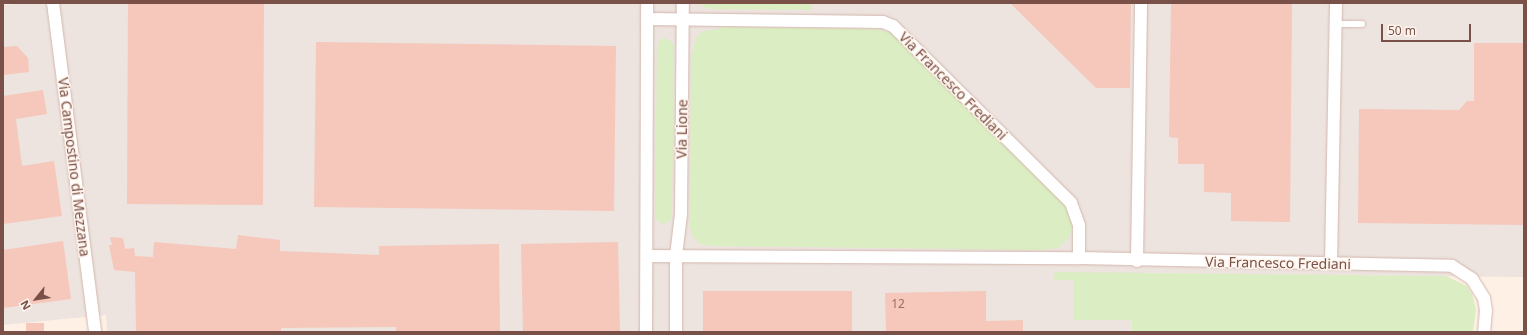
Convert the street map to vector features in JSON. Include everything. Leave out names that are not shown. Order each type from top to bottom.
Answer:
[{"type":"street","name":"Via Campostino di Mezzana","points":[[53,3],[95,332]]},
{"type":"street","points":[[646,332],[647,3]]},
{"type":"street","name":"Via Lione","points":[[676,332],[676,256],[681,214],[683,3]]},
{"type":"street","points":[[1137,261],[1141,3]]},
{"type":"street","points":[[1331,263],[1336,3]]},
{"type":"street","name":"Via Francesco Frediani","points":[[647,19],[883,22],[893,26],[1071,202],[1078,225],[1079,258]]},
{"type":"street","name":"Via Francesco Frediani","points":[[647,256],[1079,258],[1137,261],[1452,266],[1472,279],[1484,298],[1484,332]]},
{"type":"lane","points":[[1336,24],[1362,24]]},
{"type":"shaded area","points":[[32,3],[1524,3],[1524,277],[1135,273],[1073,280],[1073,320],[1132,320],[1132,332],[107,332],[106,315],[3,325],[3,5]]},
{"type":"green space","points":[[697,3],[811,3],[811,10],[709,9]]},
{"type":"green space","points":[[719,27],[874,29],[892,33],[1058,197],[1070,215],[1072,229],[1068,239],[1058,248],[1043,250],[711,246],[700,244],[693,237],[690,227],[691,57],[697,36],[703,31],[719,29]]},
{"type":"green space","points":[[665,38],[672,42],[674,47],[672,215],[670,221],[662,224],[657,221],[655,216],[657,47],[660,40]]},
{"type":"green space","points":[[1055,272],[1446,276],[1467,286],[1472,294],[1476,310],[1473,332],[1132,332],[1132,320],[1073,320],[1073,280],[1053,280]]},
{"type":"building","points":[[128,3],[264,4],[263,205],[127,204]]},
{"type":"building","points":[[1010,3],[1131,3],[1130,88],[1096,88]]},
{"type":"building","points":[[1171,3],[1292,3],[1290,222],[1231,221],[1231,193],[1204,192],[1204,164],[1178,164],[1178,138],[1169,137]]},
{"type":"building","points":[[316,42],[616,46],[614,211],[314,207]]},
{"type":"building","points":[[1474,43],[1524,43],[1524,225],[1358,223],[1359,109],[1459,110],[1467,101],[1474,101]]},
{"type":"building","points":[[17,46],[28,58],[29,72],[3,75],[3,47]]},
{"type":"building","points":[[43,90],[47,114],[16,119],[22,166],[54,161],[62,216],[3,224],[3,96]]},
{"type":"building","points":[[238,235],[280,240],[280,251],[379,255],[379,246],[499,244],[500,332],[396,332],[396,327],[281,328],[281,332],[136,332],[135,272],[114,270],[109,245],[112,245],[110,237],[123,238],[125,249],[134,248],[135,256],[153,257],[154,242],[236,249]]},
{"type":"building","points":[[63,241],[71,299],[3,308],[3,250]]},
{"type":"building","points":[[618,242],[620,332],[523,332],[521,244]]},
{"type":"building","points":[[703,291],[852,291],[852,332],[703,332]]},
{"type":"building","points":[[986,291],[986,321],[1023,320],[1023,332],[886,332],[885,293]]},
{"type":"building","points":[[26,323],[44,323],[44,332],[26,332]]}]
